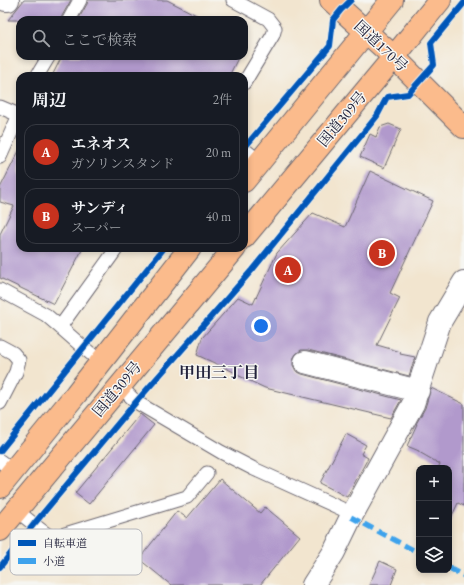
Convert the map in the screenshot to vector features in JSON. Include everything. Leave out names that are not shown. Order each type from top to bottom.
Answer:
[{"type":"highway","name":"国道170号","points":[[331,0],[394,57],[464,127]]},
{"type":"highway","points":[[248,168],[252,155],[366,32],[392,0]]},
{"type":"highway","name":"国道309号","points":[[248,232],[440,0]]},
{"type":"highway","name":"国道309号","points":[[4,473],[101,362],[187,252]]},
{"type":"highway","name":"国道309号","points":[[0,530],[232,252]]},
{"type":"street","points":[[313,585],[334,552],[413,404],[440,322],[464,282]]},
{"type":"street","points":[[305,362],[418,391]]},
{"type":"lane","points":[[71,16],[80,0]]},
{"type":"lane","points":[[233,0],[268,19],[275,28],[273,35],[248,76]]},
{"type":"lane","points":[[39,72],[47,60]]},
{"type":"lane","points":[[0,107],[16,113]]},
{"type":"lane","points":[[0,157],[16,121]]},
{"type":"lane","points":[[60,327],[114,252]]},
{"type":"lane","points":[[0,290],[46,315],[101,362]]},
{"type":"lane","points":[[0,346],[13,353],[19,360],[16,372],[0,402]]},
{"type":"lane","points":[[120,386],[136,402],[221,452],[254,469],[353,514]]},
{"type":"lane","points":[[81,529],[187,496],[207,473]]},
{"type":"lane","points":[[16,510],[40,529]]},
{"type":"building","points":[[24,0],[71,0],[62,16],[16,16],[16,20],[8,20]]},
{"type":"building","points":[[88,0],[167,0],[198,16],[80,16]]},
{"type":"building","points":[[60,60],[237,60],[231,72],[54,72]]},
{"type":"building","points":[[389,124],[401,129],[384,168],[360,157],[370,134],[376,137],[380,127]]},
{"type":"building","points":[[16,157],[16,252],[81,252],[54,304],[0,278],[0,234],[14,206],[0,202],[0,188]]},
{"type":"building","points":[[370,171],[433,201],[390,293],[400,298],[377,345],[401,352],[400,354],[415,357],[409,376],[308,350],[301,350],[296,354],[293,359],[293,365],[296,371],[302,374],[401,400],[391,418],[265,388],[197,355],[202,338],[238,297],[253,304],[277,253],[313,213],[345,227]]},
{"type":"building","points":[[431,388],[464,404],[464,506],[458,503],[452,516],[452,465],[440,465],[419,451],[407,446],[416,424],[425,408]]},
{"type":"building","points":[[140,414],[154,425],[89,504],[75,493]]},
{"type":"building","points":[[346,434],[366,445],[361,454],[368,458],[347,497],[320,483]]},
{"type":"building","points":[[220,479],[260,513],[265,507],[300,536],[260,585],[171,585],[142,561],[142,555],[177,511],[187,518]]},
{"type":"building","points":[[380,561],[397,569],[391,585],[369,585]]},
{"type":"marked path","points":[[351,517],[416,551]]},
{"type":"marked path","points":[[452,570],[464,576]]},
{"type":"cycle path","points":[[248,143],[330,46],[333,20],[351,0]]},
{"type":"cycle path","points":[[30,529],[136,402],[252,270],[377,116],[387,97],[408,94],[434,65],[431,43],[464,3]]},
{"type":"cycle path","points":[[0,451],[161,252]]},
{"type":"cycle path","points":[[0,567],[10,554]]},
{"type":"place","name":"サンディ","points":[[382,253]]},
{"type":"place","name":"エネオス","points":[[288,270]]},
{"type":"district","name":"甲田三丁目","points":[[219,372]]}]
